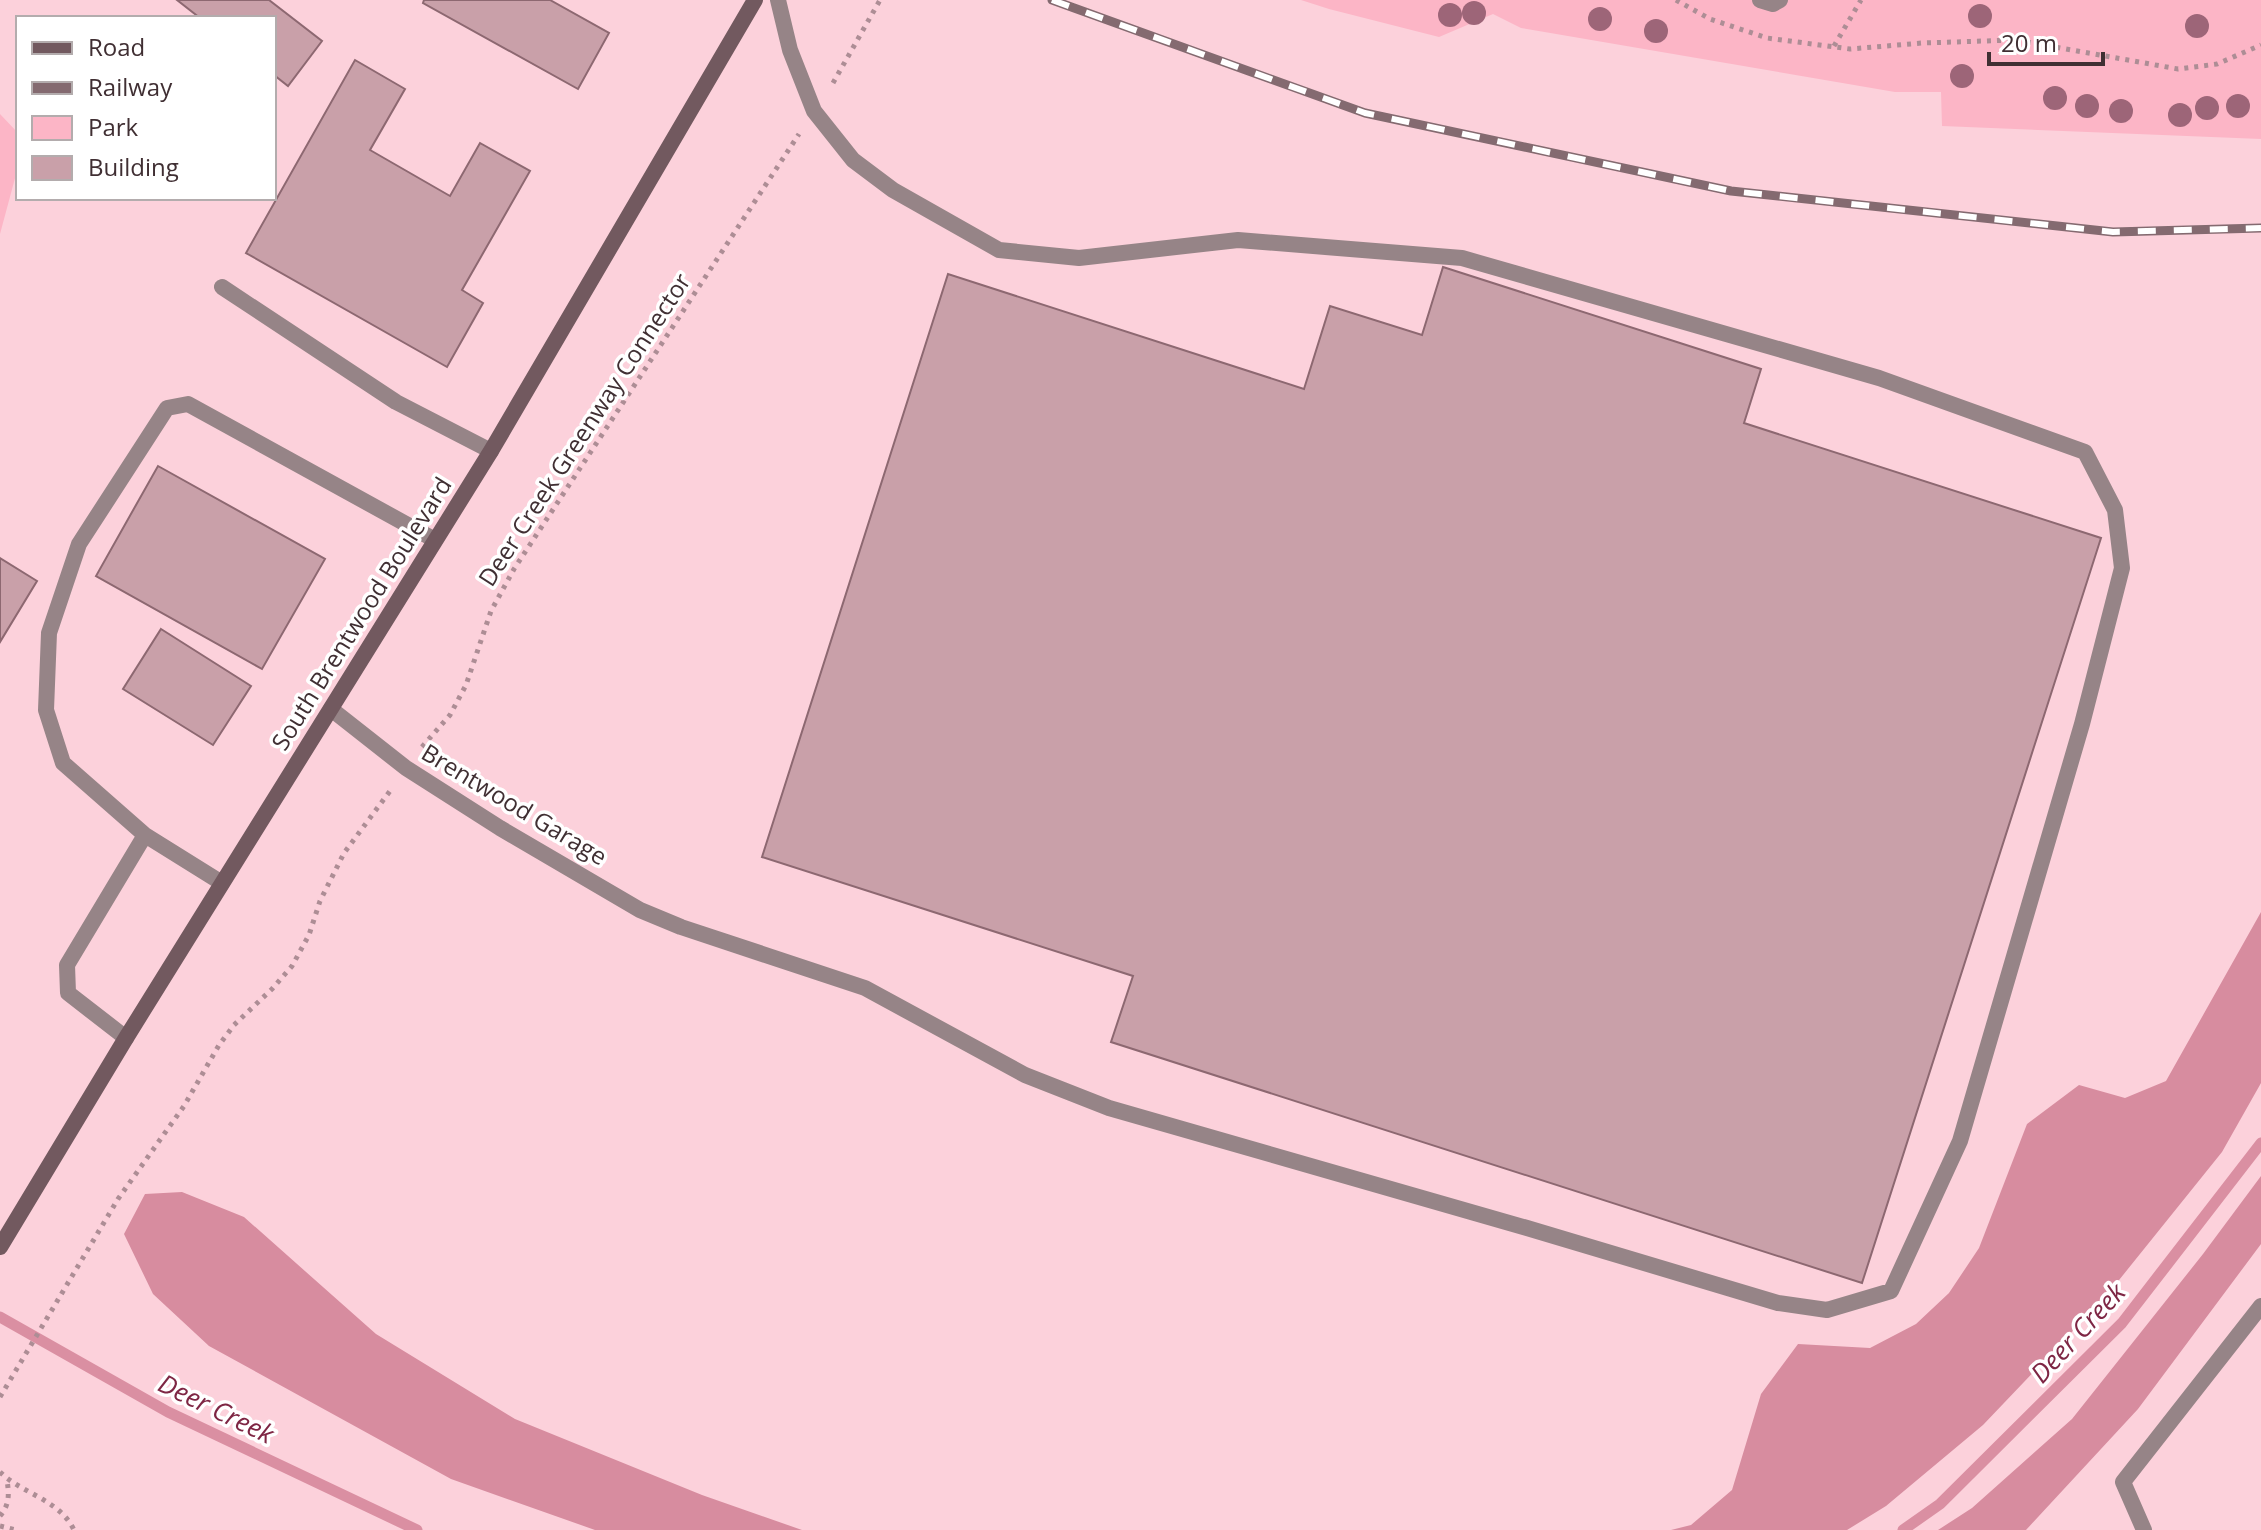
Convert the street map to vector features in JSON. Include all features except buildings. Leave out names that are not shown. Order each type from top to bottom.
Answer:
[{"type":"main road","name":"South Brentwood Boulevard","points":[[0,1247],[126,1038],[491,451],[755,0]]},
{"type":"street","name":"Brentwood Garage","points":[[331,709],[406,768],[500,828],[640,910],[681,927],[865,988],[1025,1075],[1109,1108],[1778,1303],[1827,1310],[1891,1291],[1960,1141],[2078,739],[2122,568],[2115,510],[2085,452],[1879,378],[1462,258],[1238,240],[1079,258],[999,250],[893,190],[853,160],[814,111],[790,50],[778,0]]},
{"type":"street","points":[[1760,0],[1773,4],[1780,0]]},
{"type":"street","points":[[222,287],[396,402],[491,451]]},
{"type":"street","points":[[222,883],[145,835],[63,763],[46,710],[49,633],[79,544],[167,408],[188,404],[435,540]]},
{"type":"street","points":[[126,1038],[68,993],[67,965],[145,835]]},
{"type":"street","points":[[2144,1530],[2123,1482],[2261,1306]]},
{"type":"path","name":"Deer Creek Greenway Connector","points":[[0,1397],[118,1199],[184,1106],[219,1045],[234,1025],[292,966],[309,935],[320,901],[344,853],[406,768],[450,715],[466,685],[491,611],[514,569],[842,68],[880,0]]},
{"type":"path","points":[[1676,0],[1710,19],[1767,38],[1850,49],[2016,40],[2178,69],[2217,64],[2261,45]]},
{"type":"path","points":[[1834,46],[1861,0]]},
{"type":"path","points":[[0,1472],[7,1480],[45,1500],[70,1522],[74,1530]]},
{"type":"path","points":[[0,1516],[10,1496],[7,1480]]},
{"type":"path","points":[[0,1526],[16,1530]]},
{"type":"green space","points":[[1301,0],[2261,0],[2261,139],[1942,126],[1941,92],[1895,92],[1521,28],[1493,14],[1439,37]]},
{"type":"green space","points":[[0,114],[16,131],[16,174],[0,234]]},
{"type":"shaded area","points":[[2261,912],[2261,1083],[2222,1152],[2107,1295],[1983,1425],[1886,1506],[1847,1530],[1671,1530],[1691,1525],[1732,1490],[1761,1394],[1798,1344],[1870,1348],[1916,1324],[1949,1293],[1979,1248],[2027,1124],[2079,1085],[2125,1098],[2166,1081]]},
{"type":"shaded area","points":[[2261,1176],[2261,1244],[2138,1409],[2026,1530],[1938,1530],[1972,1508],[2072,1419]]},
{"type":"shaded area","points":[[182,1192],[244,1217],[376,1334],[515,1419],[702,1495],[802,1530],[595,1530],[451,1479],[209,1346],[153,1294],[124,1234],[145,1194]]},
{"type":"waterway","name":"Deer Creek","points":[[1903,1530],[1940,1504],[2122,1323],[2261,1143]]},
{"type":"waterway","name":"Deer Creek","points":[[0,1317],[168,1412],[417,1530]]},
{"type":"railway","points":[[1052,0],[1365,113],[1731,191],[2113,232],[2261,228]]}]
